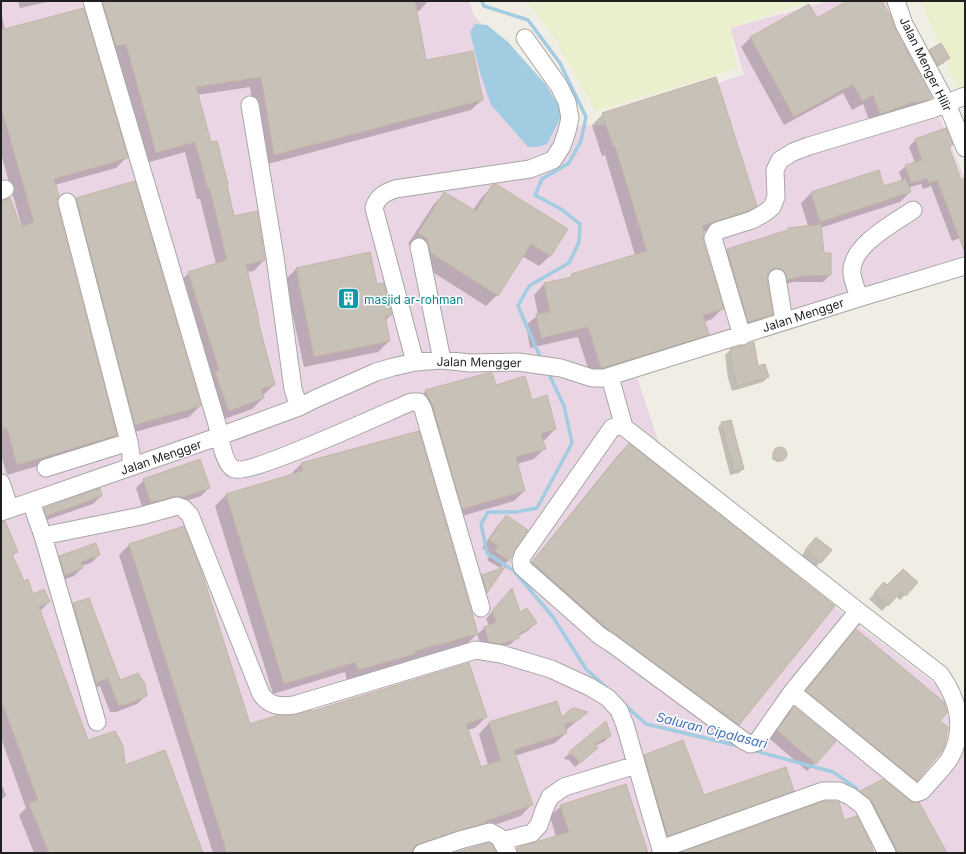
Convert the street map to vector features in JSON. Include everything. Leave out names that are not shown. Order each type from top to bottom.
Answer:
[{"type":"street","points":[[92,1],[224,454],[230,467],[236,470],[248,469],[278,459],[411,402],[419,402],[423,409],[481,608]]},
{"type":"street","name":"Jalan Menger Hilir","points":[[896,1],[904,24],[947,104],[965,148]]},
{"type":"street","points":[[904,1],[907,10],[904,24]]},
{"type":"street","points":[[416,362],[374,208],[376,201],[385,192],[395,189],[530,169],[553,160],[562,146],[567,131],[570,118],[568,108],[559,86],[525,38]]},
{"type":"street","points":[[742,336],[713,238],[715,232],[752,220],[772,207],[776,197],[775,170],[780,160],[793,152],[809,146],[932,110],[965,96]]},
{"type":"street","points":[[250,105],[275,257],[294,389],[299,407]]},
{"type":"street","points":[[67,202],[129,442],[131,466]]},
{"type":"street","points":[[859,298],[852,273],[854,260],[867,241],[913,210]]},
{"type":"street","points":[[419,247],[442,360]]},
{"type":"street","name":"Jalan Mengger","points":[[5,511],[299,407],[376,372],[393,367],[416,362],[442,360],[470,363],[518,362],[561,368],[592,378],[610,377],[742,336],[784,321],[965,266]]},
{"type":"street","points":[[777,278],[784,321]]},
{"type":"street","points":[[610,377],[624,427]]},
{"type":"street","points":[[792,692],[916,792],[922,791],[950,758],[958,737],[961,707],[950,687],[940,674],[624,427],[617,426],[612,428],[523,555],[521,561],[522,567],[600,636],[750,744],[757,742],[792,692],[858,611]]},
{"type":"street","points":[[46,468],[129,442]]},
{"type":"street","points":[[1,483],[5,511]]},
{"type":"street","points":[[31,502],[43,536],[97,722]]},
{"type":"street","points":[[43,536],[141,516],[177,506],[183,508],[190,515],[261,694],[264,700],[273,705],[282,707],[294,705],[476,650],[501,654],[551,669],[590,687],[608,698],[619,710],[625,725],[662,851],[823,791],[839,791],[850,796],[863,806],[887,853]]},
{"type":"street","points":[[422,853],[460,840],[490,832],[499,837],[505,847],[532,833],[539,825],[550,797],[564,787],[636,765]]},
{"type":"shaded area","points":[[1,1],[469,1],[474,16],[522,64],[560,126],[602,125],[744,74],[730,28],[829,1],[893,1],[965,180],[965,270],[637,377],[672,482],[963,705],[965,713],[965,853],[1,853]]},
{"type":"green space","points":[[526,1],[812,1],[731,28],[736,69],[596,111],[552,34]]},
{"type":"green space","points":[[921,1],[965,1],[965,89],[959,92]]},
{"type":"water","points":[[475,24],[487,25],[508,42],[546,85],[562,111],[560,119],[547,144],[538,147],[528,147],[491,105],[480,73],[470,32]]},
{"type":"building","points":[[102,1],[415,1],[426,60],[473,51],[483,100],[274,155],[261,77],[196,87],[211,142],[217,141],[228,184],[234,216],[257,211],[265,260],[246,265],[258,321],[275,385],[261,389],[264,398],[229,411],[215,372],[219,370],[188,272],[227,260],[210,189],[208,189],[195,142],[156,153],[126,44],[116,46]]},
{"type":"building","points":[[847,1],[882,1],[891,17],[895,29],[932,98],[917,103],[916,101],[880,114],[873,95],[862,101],[853,84],[794,117],[750,37],[809,4],[817,18]]},
{"type":"building","points":[[84,8],[128,158],[54,179],[59,196],[57,204],[117,435],[17,465],[7,428],[3,429],[1,422],[1,201],[10,198],[21,227],[34,222],[1,107],[1,30]]},
{"type":"building","points":[[941,43],[950,58],[938,65],[929,50]]},
{"type":"building","points":[[716,77],[757,206],[748,211],[702,226],[704,234],[703,241],[724,309],[703,315],[709,335],[602,368],[588,327],[541,338],[536,314],[550,312],[544,283],[572,277],[571,274],[647,251],[615,146],[613,146],[602,113]]},
{"type":"building","points":[[946,128],[953,145],[949,147],[961,180],[965,178],[964,250],[937,180],[929,183],[927,178],[911,183],[905,165],[922,160],[915,139]]},
{"type":"building","points":[[879,170],[884,186],[906,179],[911,192],[820,222],[811,192]]},
{"type":"building","points":[[135,181],[201,406],[135,425],[76,198]]},
{"type":"building","points":[[496,184],[568,229],[551,256],[531,244],[498,296],[431,253],[427,241],[428,239],[418,233],[444,192],[476,211],[492,185]]},
{"type":"building","points":[[821,224],[824,253],[831,253],[831,275],[801,276],[787,280],[785,272],[781,269],[776,268],[771,270],[768,274],[767,280],[773,315],[748,322],[727,249],[788,230],[788,228]]},
{"type":"building","name":"masjid ar-rohman","points":[[370,252],[377,284],[384,283],[392,315],[385,316],[390,341],[314,357],[296,268]]},
{"type":"building","points":[[754,342],[758,366],[765,364],[769,377],[737,386],[733,372],[730,349]]},
{"type":"building","points":[[492,373],[496,385],[525,376],[532,400],[547,395],[556,429],[541,434],[546,449],[516,457],[525,491],[462,509],[433,406],[425,390]]},
{"type":"building","points":[[731,420],[744,469],[734,471],[721,422]]},
{"type":"building","points":[[419,431],[478,634],[415,651],[415,654],[358,670],[356,662],[284,684],[226,494],[303,471],[301,463]]},
{"type":"building","points":[[629,443],[835,606],[739,725],[608,629],[532,562]]},
{"type":"building","points":[[780,447],[785,449],[787,454],[785,459],[780,461],[775,459],[773,454],[775,449]]},
{"type":"building","points":[[200,459],[210,488],[183,497],[174,496],[151,503],[143,479]]},
{"type":"building","points":[[100,488],[102,496],[46,516],[44,508]]},
{"type":"building","points":[[506,515],[528,530],[509,561],[495,551],[498,546],[489,540]]},
{"type":"building","points":[[5,521],[18,552],[12,554],[24,581],[28,579],[33,594],[44,589],[50,602],[39,607],[88,740],[115,731],[123,746],[125,765],[165,750],[203,853],[49,853],[29,804],[38,800],[3,705],[1,706],[1,522]]},
{"type":"building","points":[[184,526],[201,570],[250,724],[278,715],[295,715],[313,711],[469,663],[487,717],[466,724],[481,767],[501,760],[489,722],[557,701],[562,717],[571,709],[575,708],[588,712],[577,721],[564,724],[567,733],[514,750],[533,805],[485,821],[485,823],[419,844],[414,847],[412,853],[227,853],[129,544]]},
{"type":"building","points":[[816,537],[832,550],[821,563],[805,550]]},
{"type":"building","points":[[96,543],[100,555],[81,562],[83,568],[65,575],[59,556]]},
{"type":"building","points":[[505,567],[487,593],[482,575]]},
{"type":"building","points":[[903,569],[918,582],[906,596],[901,592],[888,606],[874,593],[884,582],[887,585]]},
{"type":"building","points":[[512,588],[520,612],[527,608],[537,623],[518,635],[519,638],[500,644],[489,642],[484,627],[496,622],[492,611]]},
{"type":"building","points":[[89,598],[120,680],[138,673],[145,684],[147,696],[125,705],[118,705],[108,678],[96,683],[73,603]]},
{"type":"building","points":[[856,629],[944,702],[947,713],[940,721],[948,727],[945,744],[942,751],[917,781],[806,691]]},
{"type":"building","points":[[794,707],[836,741],[816,764],[777,730]]},
{"type":"building","points":[[606,721],[611,736],[594,744],[598,748],[580,763],[573,755],[571,756],[569,752]]},
{"type":"building","points":[[683,740],[704,795],[786,767],[794,791],[668,836],[644,755]]},
{"type":"building","points":[[883,779],[910,801],[915,803],[919,802],[947,853],[897,853],[896,848],[872,801],[860,791]]},
{"type":"building","points":[[626,784],[648,853],[518,853],[517,848],[569,832],[560,805]]},
{"type":"building","points":[[825,801],[839,802],[844,820],[857,816],[874,853],[679,853]]},
{"type":"building","points":[[489,843],[492,844],[497,853],[453,853]]},
{"type":"waterway","name":"Saluran Cipalasari","points":[[482,1],[484,6],[528,20],[560,63],[586,117],[581,141],[569,163],[542,179],[535,195],[561,209],[580,224],[579,242],[569,263],[529,286],[518,306],[542,361]]},
{"type":"waterway","name":"Saluran Cipalasari","points":[[548,372],[564,406],[572,443],[537,508],[516,512],[488,512],[481,524],[487,553],[514,571],[553,617],[586,669],[607,688]]},
{"type":"waterway","name":"Saluran Cipalasari","points":[[623,703],[646,724],[739,746]]},
{"type":"waterway","name":"Saluran Cipalasari","points":[[752,750],[833,772],[856,788],[860,795]]},
{"type":"place","name":"masjid ar-rohman","points":[[348,299]]}]
